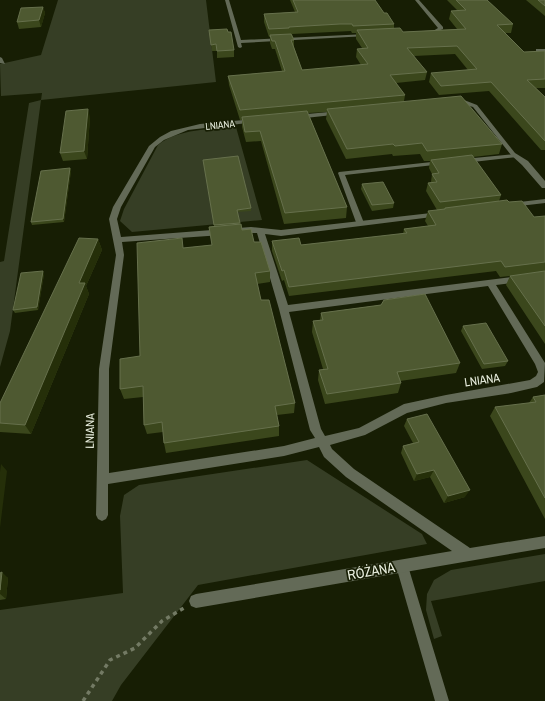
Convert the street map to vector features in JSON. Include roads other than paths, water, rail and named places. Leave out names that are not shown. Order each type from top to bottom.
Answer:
[{"type":"street","points":[[448,103],[464,102],[475,106],[515,156],[525,163],[545,186]]},
{"type":"street","points":[[290,118],[346,113]]},
{"type":"street","name":"LNIANA","points":[[102,514],[104,369],[120,255],[113,219],[117,207],[152,146],[159,139],[173,132],[190,128],[267,120]]},
{"type":"street","points":[[499,206],[545,201]]},
{"type":"street","points":[[117,240],[252,230],[281,233],[445,213]]},
{"type":"street","points":[[260,230],[284,309],[316,430],[328,453],[350,473],[468,555]]},
{"type":"street","points":[[284,309],[545,276]]},
{"type":"street","name":"LNIANA","points":[[103,479],[284,451],[361,432],[404,409],[446,399],[533,384],[540,379],[543,372],[540,363],[490,283]]},
{"type":"street","name":"RÓŻANA","points":[[196,601],[545,542]]},
{"type":"lane","points":[[227,0],[239,45],[372,35]]},
{"type":"lane","points":[[417,0],[441,28],[434,32],[418,32]]},
{"type":"lane","points":[[538,50],[545,50]]},
{"type":"lane","points":[[0,58],[3,63]]},
{"type":"lane","points":[[460,162],[515,156]]},
{"type":"lane","points":[[360,223],[340,173],[452,162]]},
{"type":"lane","points":[[402,566],[442,701]]}]
